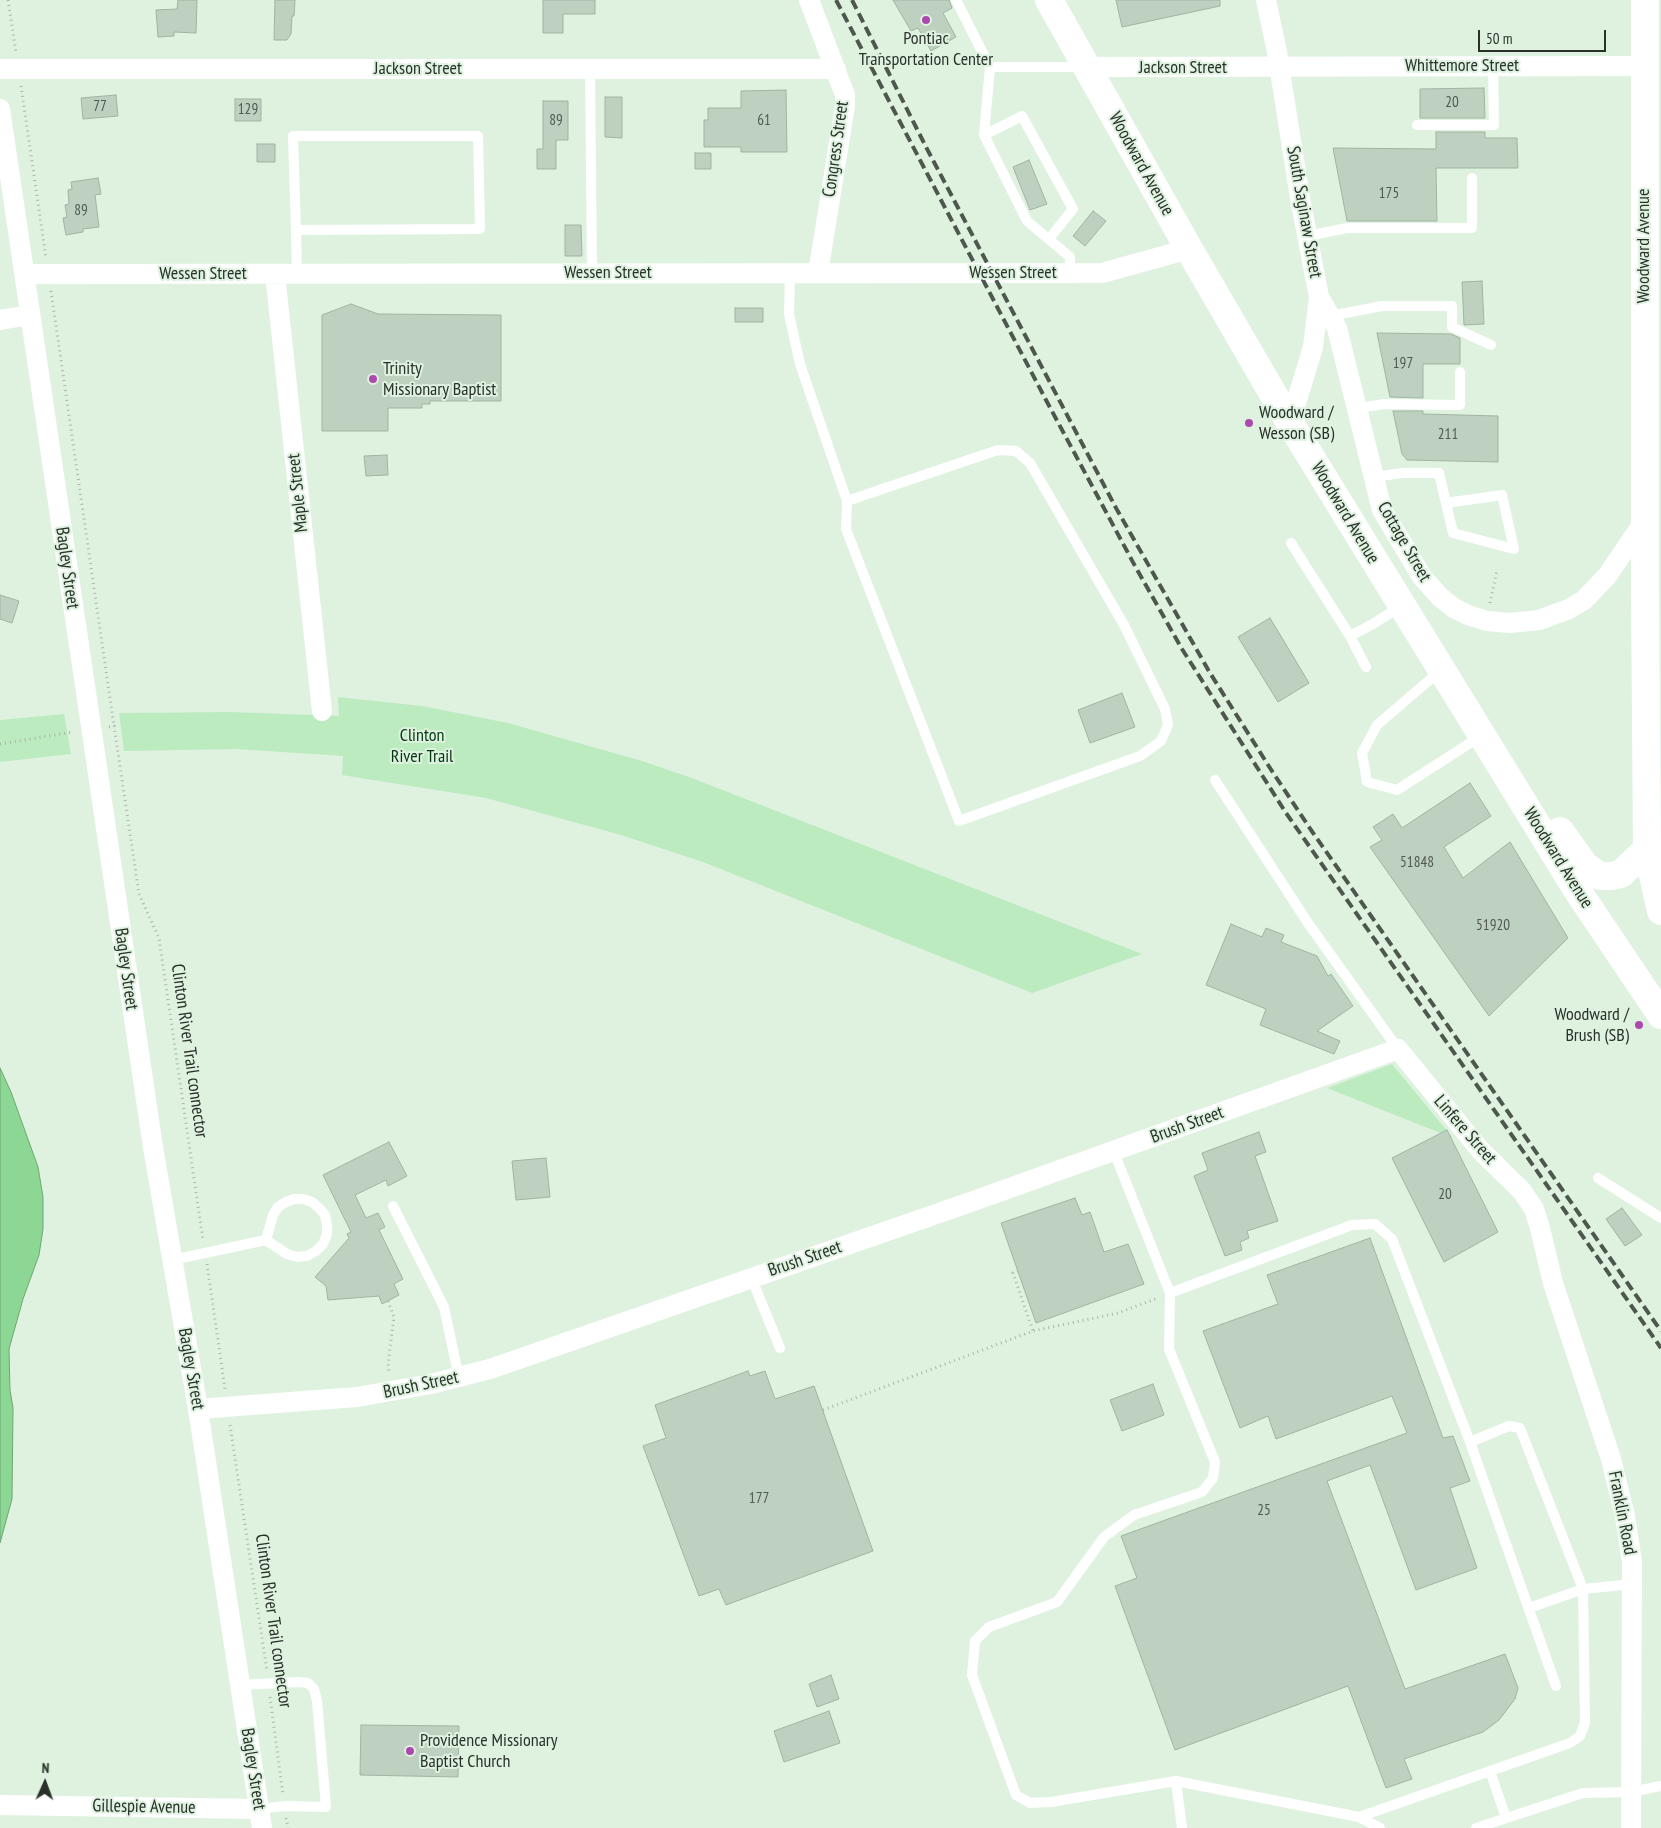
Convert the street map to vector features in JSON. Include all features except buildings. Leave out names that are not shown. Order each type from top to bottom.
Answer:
[{"type":"main road","name":"Woodward Avenue","points":[[1049,0],[1189,249],[1290,423],[1577,890],[1661,1015]]},
{"type":"main road","name":"Woodward Avenue","points":[[1645,0],[1644,66],[1649,340],[1645,520],[1653,591],[1648,849],[1661,911]]},
{"type":"main road","points":[[1482,735],[1522,778],[1585,866],[1592,871],[1600,876],[1621,874],[1648,849]]},
{"type":"street","name":"Congress Street","points":[[809,0],[845,95],[845,106],[818,273]]},
{"type":"street","name":"South Saginaw Street","points":[[1266,0],[1280,68],[1300,198],[1319,296],[1313,347],[1290,423]]},
{"type":"street","name":"Whittemore Street","points":[[1280,68],[1644,66]]},
{"type":"street","name":"Jackson Street","points":[[1087,67],[1280,68]]},
{"type":"street","name":"Jackson Street","points":[[0,69],[836,69]]},
{"type":"street","name":"Bagley Street","points":[[0,109],[148,1120],[198,1409],[260,1818]]},
{"type":"street","name":"Wessen Street","points":[[24,274],[1070,273],[1102,272],[1189,249]]},
{"type":"street","name":"Maple Street","points":[[275,274],[322,711]]},
{"type":"street","name":"Cottage Street","points":[[1319,296],[1337,328],[1358,408],[1373,477],[1385,516],[1422,577],[1441,598],[1454,608],[1486,621],[1510,623],[1539,620],[1554,616],[1576,604],[1596,588],[1607,576],[1645,520]]},
{"type":"street","points":[[0,320],[30,315]]},
{"type":"street","name":"Brush Street","points":[[198,1409],[357,1397],[394,1392],[459,1378],[520,1360],[751,1277],[1114,1152],[1398,1049]]},
{"type":"street","name":"Linfere Street","points":[[1398,1049],[1480,1151],[1522,1191],[1534,1209]]},
{"type":"street","name":"Franklin Road","points":[[1534,1209],[1553,1283],[1611,1459],[1619,1487],[1629,1538],[1633,1584],[1631,1828]]},
{"type":"street","name":"Gillespie Avenue","points":[[0,1805],[260,1818]]},
{"type":"lane","points":[[956,0],[990,67],[984,135],[1027,221],[1070,257],[1070,273]]},
{"type":"lane","points":[[1417,125],[1494,125],[1493,66]]},
{"type":"lane","points":[[990,67],[1087,67]]},
{"type":"lane","points":[[590,70],[592,273]]},
{"type":"lane","points":[[984,135],[1022,116],[1073,209],[1049,239]]},
{"type":"lane","points":[[296,230],[480,229],[478,136],[294,136],[296,230],[297,274]]},
{"type":"lane","points":[[1307,236],[1347,228],[1472,228],[1472,178]]},
{"type":"lane","points":[[790,273],[790,314],[800,364],[847,500],[846,529],[959,821],[1140,756],[1162,741],[1168,725],[1165,709],[1124,625],[1030,463],[1016,451],[998,450],[847,500]]},
{"type":"lane","points":[[1330,316],[1382,306],[1452,306],[1452,326],[1491,345]]},
{"type":"lane","points":[[1358,408],[1385,404],[1460,405],[1460,372]]},
{"type":"lane","points":[[1373,477],[1403,473],[1439,474],[1453,533],[1514,549],[1502,495],[1446,503]]},
{"type":"lane","points":[[1291,543],[1350,636],[1366,667]]},
{"type":"lane","points":[[1350,636],[1402,606]]},
{"type":"lane","points":[[1441,670],[1377,725],[1362,752],[1367,782],[1398,790],[1482,735]]},
{"type":"lane","points":[[1215,780],[1308,923],[1398,1049]]},
{"type":"lane","points":[[1114,1152],[1170,1293],[1170,1349],[1215,1462],[1213,1478],[1202,1492],[1134,1515],[1104,1537],[1057,1602],[989,1627],[975,1641],[972,1675],[1016,1795],[1030,1803],[1051,1802],[1176,1781],[1359,1816],[1380,1828]]},
{"type":"lane","points":[[1598,1178],[1661,1218]]},
{"type":"lane","points":[[172,1260],[266,1240],[287,1254],[297,1257],[307,1256],[323,1244],[327,1234],[325,1215],[312,1202],[304,1200],[286,1202],[278,1207],[273,1215],[266,1240]]},
{"type":"lane","points":[[393,1206],[444,1307],[459,1378]]},
{"type":"lane","points":[[1170,1293],[1352,1224],[1375,1224],[1392,1239],[1470,1442],[1556,1686]]},
{"type":"lane","points":[[751,1277],[780,1348]]},
{"type":"lane","points":[[1359,1816],[1570,1743],[1580,1736],[1585,1723],[1583,1589],[1520,1428],[1509,1426],[1470,1442]]},
{"type":"lane","points":[[1529,1608],[1583,1589],[1633,1584]]},
{"type":"lane","points":[[240,1685],[308,1683],[314,1689],[317,1701],[326,1807],[285,1806],[260,1818]]},
{"type":"lane","points":[[1490,1771],[1506,1818]]},
{"type":"lane","points":[[1176,1781],[1182,1828]]},
{"type":"lane","points":[[1476,1828],[1583,1793],[1631,1792],[1661,1786]]},
{"type":"path","points":[[8,0],[16,50]]},
{"type":"path","points":[[21,88],[46,256]]},
{"type":"path","name":"Clinton River Trail connector","points":[[51,292],[139,894],[158,938],[226,1395]]},
{"type":"path","points":[[1486,621],[1497,570]]},
{"type":"path","points":[[103,728],[114,726]]},
{"type":"path","points":[[0,744],[76,732]]},
{"type":"path","points":[[1018,1271],[1013,1273],[1033,1331]]},
{"type":"path","points":[[823,1410],[1033,1331],[1118,1313],[1170,1293]]},
{"type":"path","points":[[388,1301],[394,1317],[388,1364],[390,1379]]},
{"type":"path","name":"Clinton River Trail connector","points":[[230,1419],[288,1828]]},
{"type":"green space","name":"Clinton River Trail","points":[[338,697],[422,706],[508,723],[642,761],[692,778],[1142,954],[1032,993],[703,862],[621,835],[486,798],[342,775],[343,756],[236,749],[124,751],[119,713],[231,712],[339,716]]},
{"type":"green space","points":[[64,714],[71,754],[0,762],[0,720]]},
{"type":"green space","points":[[1392,1064],[1453,1138],[1327,1088]]},
{"type":"shaded area","points":[[0,1068],[11,1092],[38,1167],[43,1197],[43,1229],[39,1255],[23,1299],[9,1349],[10,1390],[13,1408],[12,1499],[0,1543]]},
{"type":"railway","points":[[836,0],[1046,400],[1182,649],[1286,813],[1661,1348]]},
{"type":"railway","points":[[852,0],[925,145],[1116,508],[1210,673],[1311,830],[1661,1331]]},
{"type":"place","name":"Pontiac Transportation Center","points":[[926,20]]},
{"type":"place","name":"Trinity Missionary Baptist","points":[[373,379]]},
{"type":"place","name":"Woodward / Wesson (SB)","points":[[1249,423]]},
{"type":"place","name":"Woodward / Brush (SB)","points":[[1639,1025]]},
{"type":"place","name":"Providence Missionary Baptist Church","points":[[410,1751]]}]
